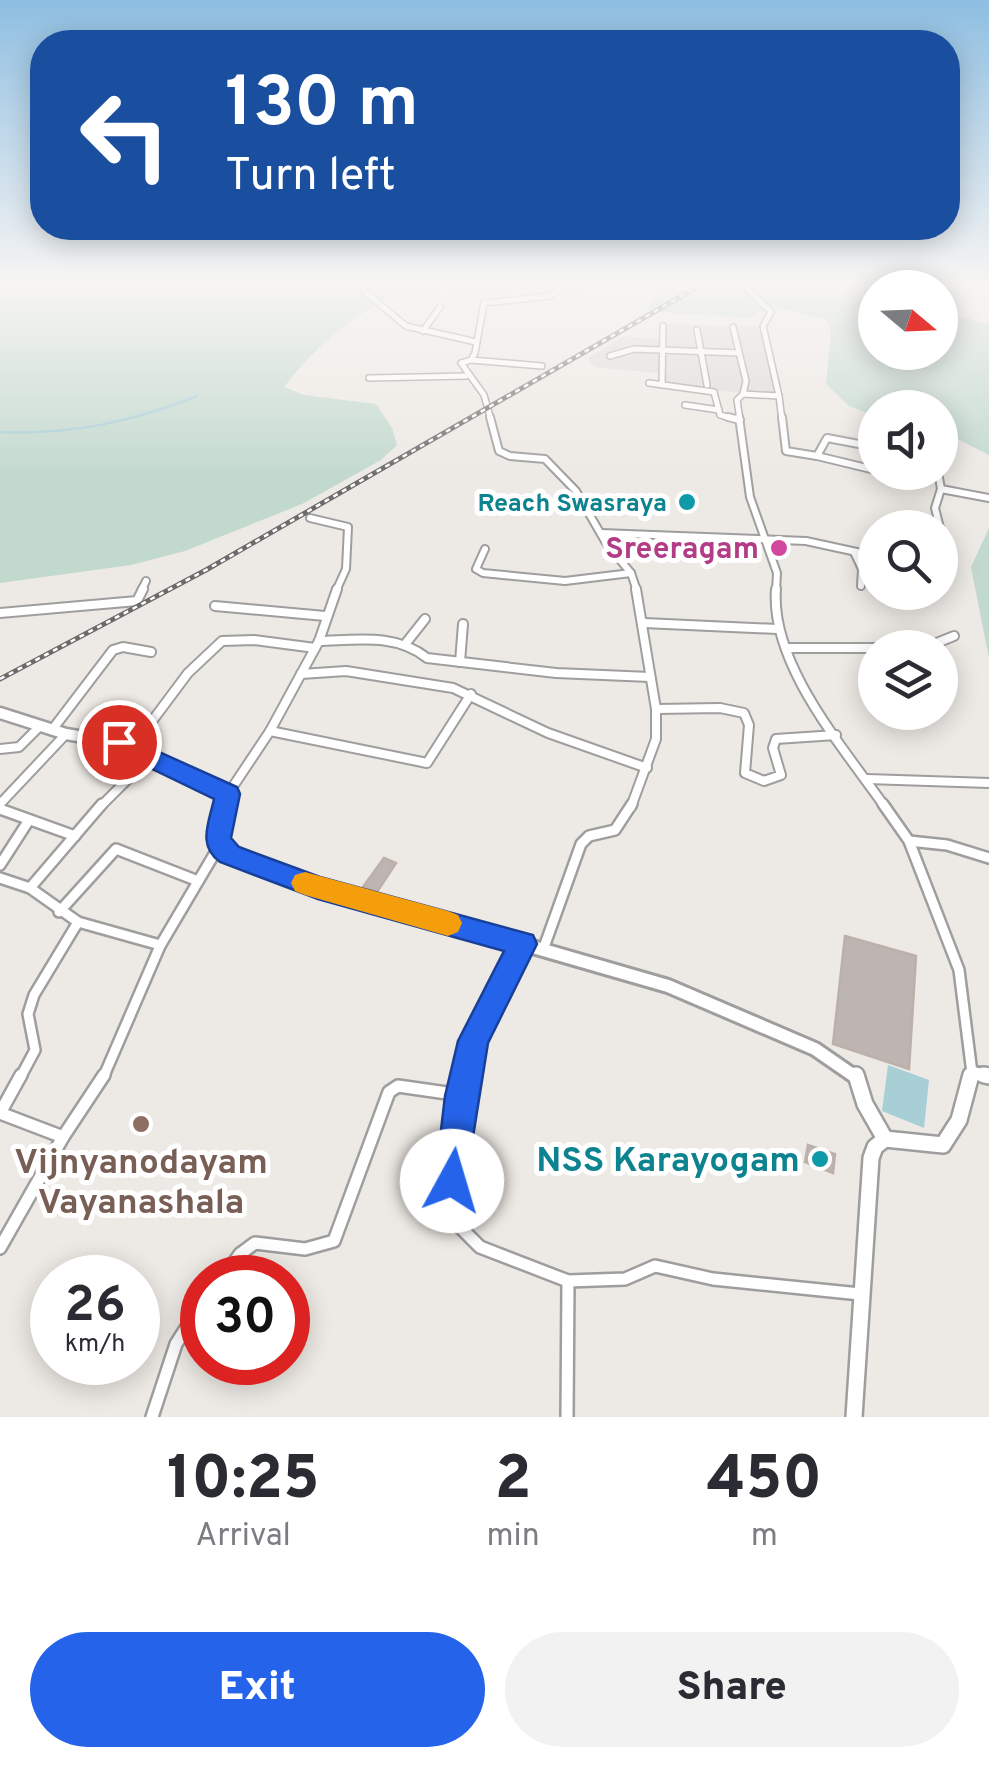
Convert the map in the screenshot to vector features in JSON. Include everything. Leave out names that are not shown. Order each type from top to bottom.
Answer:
[{"type":"street","points":[[471,360],[474,348]]},
{"type":"street","points":[[700,348],[707,385]]},
{"type":"street","points":[[738,348],[746,381],[737,400],[750,498],[776,574],[777,628],[797,674],[910,840],[959,970],[972,1073],[963,1117],[956,1134],[943,1145],[884,1139],[871,1158],[860,1294],[856,1416]]},
{"type":"street","points":[[768,348],[779,396],[783,448],[858,466]]},
{"type":"street","points":[[610,356],[634,349],[739,353]]},
{"type":"street","points":[[662,384],[663,350]]},
{"type":"street","points":[[466,376],[461,364],[471,360],[542,366]]},
{"type":"street","points":[[369,378],[466,376],[475,381],[484,395],[499,451],[548,462],[576,491],[631,573],[644,622],[656,709],[656,739],[621,826],[606,834],[589,836],[581,844],[543,950]]},
{"type":"street","points":[[649,383],[714,392],[722,416],[740,420]]},
{"type":"street","points":[[743,394],[779,396]]},
{"type":"street","points":[[685,404],[719,410]]},
{"type":"street","points":[[817,456],[826,438],[858,445]]},
{"type":"street","points":[[946,490],[989,498]]},
{"type":"street","points":[[0,1248],[63,1137],[77,1122],[131,1018],[160,945],[219,846],[228,794],[270,731],[317,645],[324,616],[346,569],[348,527],[310,518]]},
{"type":"street","points":[[601,533],[762,538],[814,542],[858,553]]},
{"type":"street","points":[[486,548],[476,569],[483,573],[565,581],[631,573]]},
{"type":"street","points":[[854,552],[858,560]]},
{"type":"street","points":[[0,612],[136,601],[146,581]]},
{"type":"street","points":[[215,606],[324,616]]},
{"type":"street","points":[[406,643],[425,618]]},
{"type":"street","points":[[644,622],[777,628]]},
{"type":"street","points":[[460,662],[463,624]]},
{"type":"street","points":[[132,748],[176,689],[219,643],[235,640],[317,645],[406,643],[427,658],[556,673],[650,676]]},
{"type":"street","points":[[75,836],[0,806],[113,650],[123,647],[151,652]]},
{"type":"street","points":[[786,648],[858,648]]},
{"type":"street","points":[[301,674],[328,670],[356,672],[471,694],[548,732],[647,768]]},
{"type":"street","points":[[270,731],[426,764],[471,694]]},
{"type":"street","points":[[656,709],[720,708],[744,713],[749,724],[745,773],[764,782],[781,775],[773,748],[776,739],[836,735]]},
{"type":"street","points":[[0,714],[132,748],[228,794]]},
{"type":"street","points":[[0,749],[19,746],[53,730]]},
{"type":"street","points":[[30,888],[152,756]]},
{"type":"street","points":[[867,779],[989,783]]},
{"type":"street","points":[[0,865],[29,820]]},
{"type":"street","points":[[910,840],[948,844],[989,858]]},
{"type":"street","points":[[219,846],[256,867],[305,884],[668,986],[838,1061],[856,1074],[864,1104],[884,1139]]},
{"type":"street","points":[[59,912],[116,850],[198,881]]},
{"type":"street","points":[[0,878],[30,888],[78,922],[160,945]]},
{"type":"street","points":[[63,1137],[0,1113],[35,1050],[29,1006],[78,922]]},
{"type":"street","points":[[522,944],[474,1041],[461,1096],[452,1181],[456,1223],[480,1247],[568,1281],[603,1282],[655,1266],[712,1279],[860,1294]]},
{"type":"street","points":[[972,1073],[989,1076]]},
{"type":"street","points":[[239,1255],[255,1243],[304,1252],[334,1241],[390,1092],[398,1086],[461,1096]]},
{"type":"street","points":[[567,1417],[568,1281]]},
{"type":"street","points":[[152,1417],[180,1338]]},
{"type":"shaded area","points":[[604,348],[767,348],[778,395],[657,387],[658,373],[594,367],[588,358]]},
{"type":"green space","points":[[0,348],[319,348],[284,387],[304,395],[376,404],[392,428],[397,445],[381,460],[302,504],[185,551],[131,565],[0,583]]},
{"type":"green space","points":[[829,348],[858,348],[858,370],[958,370],[958,348],[989,348],[989,455],[958,439],[958,390],[858,390],[858,409],[826,384]]},
{"type":"green space","points":[[989,528],[989,658],[971,567]]},
{"type":"water","points":[[888,1065],[929,1080],[924,1128],[882,1111]]},
{"type":"building","points":[[384,858],[396,863],[377,892],[363,887]]},
{"type":"building","points":[[845,936],[916,956],[909,1069],[833,1044]]},
{"type":"building","name":"NSS Karayogam","points":[[808,1145],[835,1154],[833,1173],[805,1162]]},
{"type":"waterway","points":[[0,432],[100,425],[197,396]]},
{"type":"railway","points":[[0,679],[206,570],[591,348]]},
{"type":"slow traffic","points":[[305,883],[448,923]]},
{"type":"place","name":"Reach Swasraya","points":[[687,502]]},
{"type":"place","name":"Sreeragam","points":[[779,548]]},
{"type":"place","name":"Vijnyanodayam Vayanashala","points":[[141,1124]]},
{"type":"place","name":"NSS Karayogam","points":[[820,1159]]},
{"type":"route","points":[[119,742],[228,794],[218,838],[219,846],[230,854],[318,888],[522,944],[474,1041],[461,1096],[452,1181]]}]
